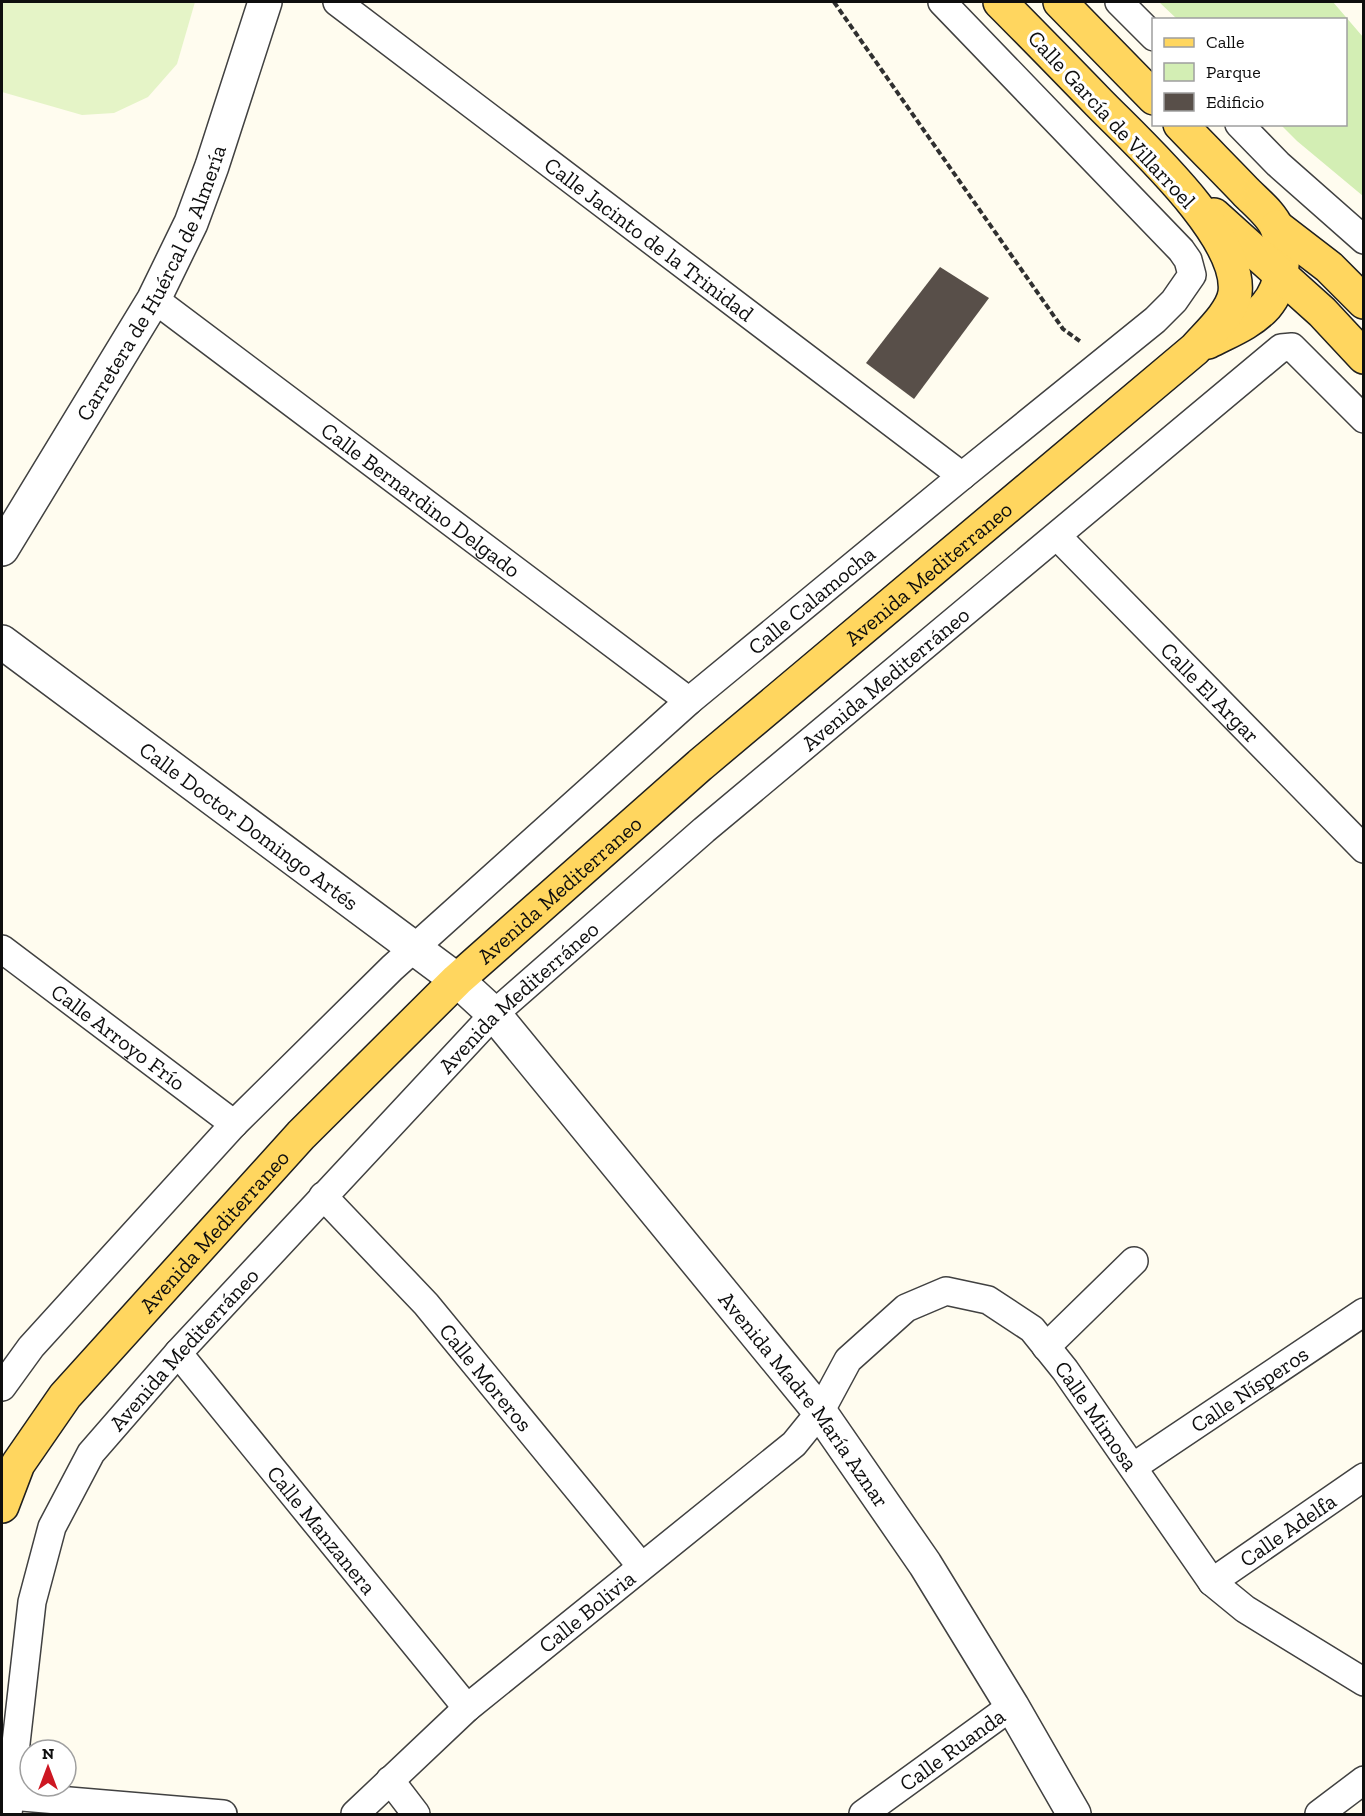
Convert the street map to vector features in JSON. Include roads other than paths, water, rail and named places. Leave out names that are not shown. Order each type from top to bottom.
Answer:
[{"type":"main road","name":"Calle García de Villarroel","points":[[1000,2],[1180,186],[1216,236],[1235,277],[1235,296],[1226,313],[1196,348]]},
{"type":"main road","name":"Calle García de Villarroel","points":[[1060,2],[1152,96]]},
{"type":"main road","name":"Calle García de Villarroel","points":[[1182,126],[1277,227],[1283,257],[1281,276],[1276,291],[1266,306],[1254,317],[1196,348]]},
{"type":"main road","points":[[1180,186],[1322,312],[1364,358]]},
{"type":"main road","points":[[1277,227],[1329,267],[1364,302]]},
{"type":"main road","points":[[1254,317],[1275,312],[1293,312],[1308,318],[1364,358]]},
{"type":"main road","name":"Avenida Mediterraneo","points":[[2,1506],[18,1464],[65,1396],[301,1136],[457,980],[700,765],[1196,348]]},
{"type":"street","name":"Carretera de Huércal de Almería","points":[[2,549],[154,299],[191,223],[265,2]]},
{"type":"street","name":"Calle Jacinto de la Trinidad","points":[[337,2],[962,476]]},
{"type":"street","name":"Calle García de Villarroel","points":[[942,2],[1181,250]]},
{"type":"street","points":[[1119,2],[1152,35]]},
{"type":"street","points":[[1241,126],[1278,164],[1364,240]]},
{"type":"street","name":"Calle Calamocha","points":[[414,948],[688,701],[1155,320],[1174,302],[1192,275],[1188,260],[1181,250]]},
{"type":"street","name":"Calle Bernardino Delgado","points":[[154,299],[688,701]]},
{"type":"street","name":"Avenida Mediterráneo","points":[[9,1805],[32,1602],[52,1527],[91,1453],[178,1353],[494,1014],[704,830],[1281,348],[1292,347],[1364,419]]},
{"type":"street","name":"Calle El Argar","points":[[1057,536],[1364,849]]},
{"type":"street","name":"Calle Doctor Domingo Artés","points":[[2,642],[457,980],[494,1014]]},
{"type":"street","points":[[2,1388],[31,1347],[234,1124],[414,948]]},
{"type":"street","name":"Calle Arroyo Frío","points":[[2,949],[234,1124]]},
{"type":"street","name":"Avenida Madre María Aznar","points":[[494,1014],[820,1412],[925,1564],[1012,1707],[1074,1815]]},
{"type":"street","name":"Calle Moreros","points":[[323,1196],[426,1304],[641,1566]]},
{"type":"street","points":[[1046,1347],[1134,1261]]},
{"type":"street","name":"Calle Mimosa","points":[[820,1412],[848,1360],[906,1308],[946,1291],[988,1300],[1032,1329],[1065,1370],[1212,1582],[1245,1609],[1364,1683]]},
{"type":"street","name":"Calle Nísperos","points":[[1133,1467],[1364,1312]]},
{"type":"street","name":"Calle Manzanera","points":[[178,1353],[467,1708]]},
{"type":"street","name":"Calle Bolivia","points":[[355,1815],[467,1708],[794,1444],[820,1412]]},
{"type":"street","name":"Calle Adelfa","points":[[1212,1582],[1364,1477]]},
{"type":"street","name":"Calle Ruanda","points":[[863,1815],[1012,1707]]},
{"type":"street","points":[[390,1780],[416,1815]]},
{"type":"street","points":[[1319,1815],[1364,1780]]},
{"type":"street","points":[[9,1805],[223,1815]]}]
